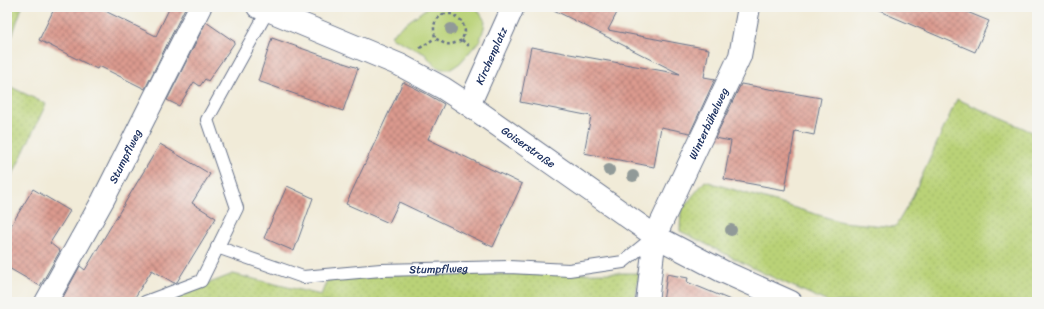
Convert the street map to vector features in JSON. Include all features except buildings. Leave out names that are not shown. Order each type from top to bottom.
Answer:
[{"type":"street","name":"Stumpflweg","points":[[46,302],[103,200],[200,7]]},
{"type":"street","name":"Kirchenplatz","points":[[470,105],[512,7]]},
{"type":"street","name":"Winterbühelweg","points":[[647,302],[655,236],[740,56],[749,7]]},
{"type":"street","name":"Goiserstraße","points":[[263,9],[400,65],[443,88],[470,105],[655,236],[722,271],[791,302]]},
{"type":"lane","points":[[145,302],[201,281],[236,208],[207,120],[263,9]]},
{"type":"lane","name":"Stumpflweg","points":[[217,247],[303,277],[381,270],[509,267],[569,270],[623,262],[655,236]]},
{"type":"path","points":[[443,14],[452,14],[462,21],[465,31],[462,40],[452,44],[444,44],[435,38],[433,28],[436,20],[443,14]]},
{"type":"green space","points":[[7,7],[22,7],[7,51]]},
{"type":"green space","points":[[428,7],[474,7],[478,10],[485,21],[480,40],[460,63],[451,69],[441,69],[434,65],[425,54],[391,37],[393,33]]},
{"type":"green space","points":[[7,85],[46,104],[7,187]]},
{"type":"green space","points":[[957,99],[1037,134],[1037,302],[828,302],[763,273],[680,231],[681,210],[705,181],[842,222],[895,227],[910,202]]},
{"type":"green space","points":[[639,273],[635,302],[160,302],[233,274],[321,295],[327,280],[402,274]]}]
